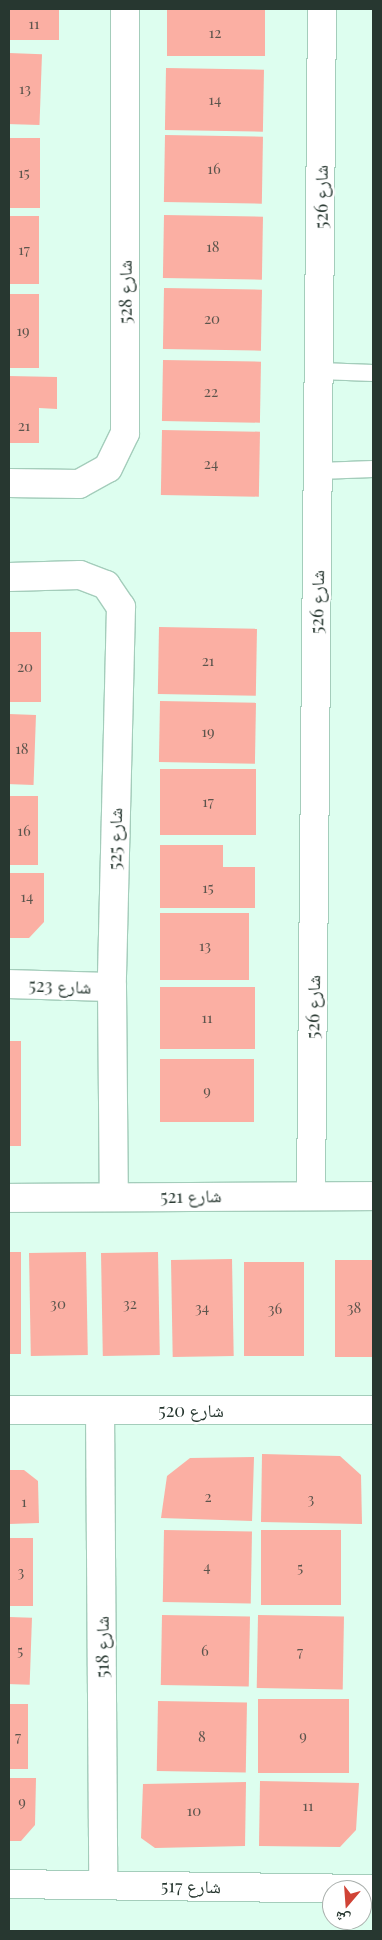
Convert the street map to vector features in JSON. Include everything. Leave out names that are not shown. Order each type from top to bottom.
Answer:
[{"type":"street","name":"شارع 528","points":[[9,484],[79,484],[108,468],[125,433],[125,9]]},
{"type":"street","name":"شارع 526","points":[[311,1195],[322,9]]},
{"type":"street","name":"شارع 525","points":[[9,577],[80,575],[106,585],[121,607],[112,988],[114,1197]]},
{"type":"street","name":"شارع 523","points":[[9,984],[112,988]]},
{"type":"street","name":"شارع 521","points":[[9,1198],[373,1196]]},
{"type":"street","name":"شارع 520","points":[[9,1410],[373,1410]]},
{"type":"street","name":"شارع 518","points":[[100,1410],[103,1884]]},
{"type":"street","name":"شارع 517","points":[[9,1884],[103,1884],[373,1890]]},
{"type":"lane","points":[[320,371],[373,374]]},
{"type":"lane","points":[[319,471],[373,469]]},
{"type":"building","points":[[9,9],[59,9],[59,40],[9,40]]},
{"type":"building","points":[[167,9],[265,9],[265,56],[167,56]]},
{"type":"building","points":[[9,53],[42,54],[40,125],[9,124]]},
{"type":"building","points":[[166,68],[264,70],[263,132],[165,130]]},
{"type":"building","points":[[165,135],[263,137],[262,204],[164,202]]},
{"type":"building","points":[[9,138],[40,138],[40,208],[9,208]]},
{"type":"building","points":[[164,215],[263,217],[262,280],[163,278]]},
{"type":"building","points":[[9,216],[39,216],[39,284],[9,284]]},
{"type":"building","points":[[164,288],[262,290],[261,351],[163,349]]},
{"type":"building","points":[[9,294],[39,294],[39,368],[9,368]]},
{"type":"building","points":[[163,360],[261,362],[260,423],[162,421]]},
{"type":"building","points":[[9,376],[57,377],[57,409],[39,408],[39,443],[9,443]]},
{"type":"building","points":[[162,430],[260,432],[259,497],[161,495]]},
{"type":"building","points":[[159,627],[257,629],[256,696],[158,694]]},
{"type":"building","points":[[9,632],[41,632],[41,702],[9,702]]},
{"type":"building","points":[[160,701],[256,703],[255,764],[159,762]]},
{"type":"building","points":[[9,714],[36,715],[34,785],[9,784]]},
{"type":"building","points":[[160,769],[256,769],[256,835],[160,835]]},
{"type":"building","points":[[9,796],[38,796],[38,865],[9,865]]},
{"type":"building","points":[[160,845],[223,845],[223,867],[255,867],[255,908],[160,908]]},
{"type":"building","points":[[9,873],[44,873],[44,922],[29,938],[9,938]]},
{"type":"building","points":[[160,913],[249,913],[249,980],[160,980]]},
{"type":"building","points":[[160,987],[255,987],[255,1049],[160,1049]]},
{"type":"building","points":[[9,1041],[21,1041],[21,1146],[9,1146]]},
{"type":"building","points":[[160,1059],[254,1059],[254,1122],[160,1122]]},
{"type":"building","points":[[9,1252],[21,1252],[21,1354],[9,1354]]},
{"type":"building","points":[[86,1252],[88,1355],[31,1356],[29,1253]]},
{"type":"building","points":[[158,1252],[160,1355],[103,1356],[101,1253]]},
{"type":"building","points":[[232,1259],[234,1356],[173,1357],[171,1260]]},
{"type":"building","points":[[335,1260],[373,1260],[373,1357],[335,1357]]},
{"type":"building","points":[[244,1262],[304,1262],[304,1356],[244,1356]]},
{"type":"building","points":[[262,1454],[340,1456],[361,1475],[362,1524],[261,1522]]},
{"type":"building","points":[[254,1457],[252,1521],[161,1518],[167,1476],[190,1458]]},
{"type":"building","points":[[9,1470],[24,1470],[38,1481],[39,1523],[9,1524]]},
{"type":"building","points":[[164,1530],[252,1532],[251,1604],[163,1602]]},
{"type":"building","points":[[261,1530],[341,1530],[341,1605],[261,1605]]},
{"type":"building","points":[[9,1538],[33,1538],[33,1606],[9,1606]]},
{"type":"building","points":[[162,1615],[250,1617],[249,1687],[161,1685]]},
{"type":"building","points":[[258,1615],[344,1617],[343,1689],[257,1688]]},
{"type":"building","points":[[9,1617],[32,1618],[30,1685],[9,1684]]},
{"type":"building","points":[[258,1699],[349,1699],[349,1773],[258,1773]]},
{"type":"building","points":[[158,1701],[247,1703],[246,1773],[157,1771]]},
{"type":"building","points":[[9,1704],[28,1704],[28,1769],[9,1769]]},
{"type":"building","points":[[9,1778],[36,1778],[35,1825],[21,1841],[9,1841]]},
{"type":"building","points":[[260,1781],[359,1783],[356,1830],[340,1847],[259,1846]]},
{"type":"building","points":[[246,1782],[245,1846],[155,1848],[141,1838],[143,1784]]}]
